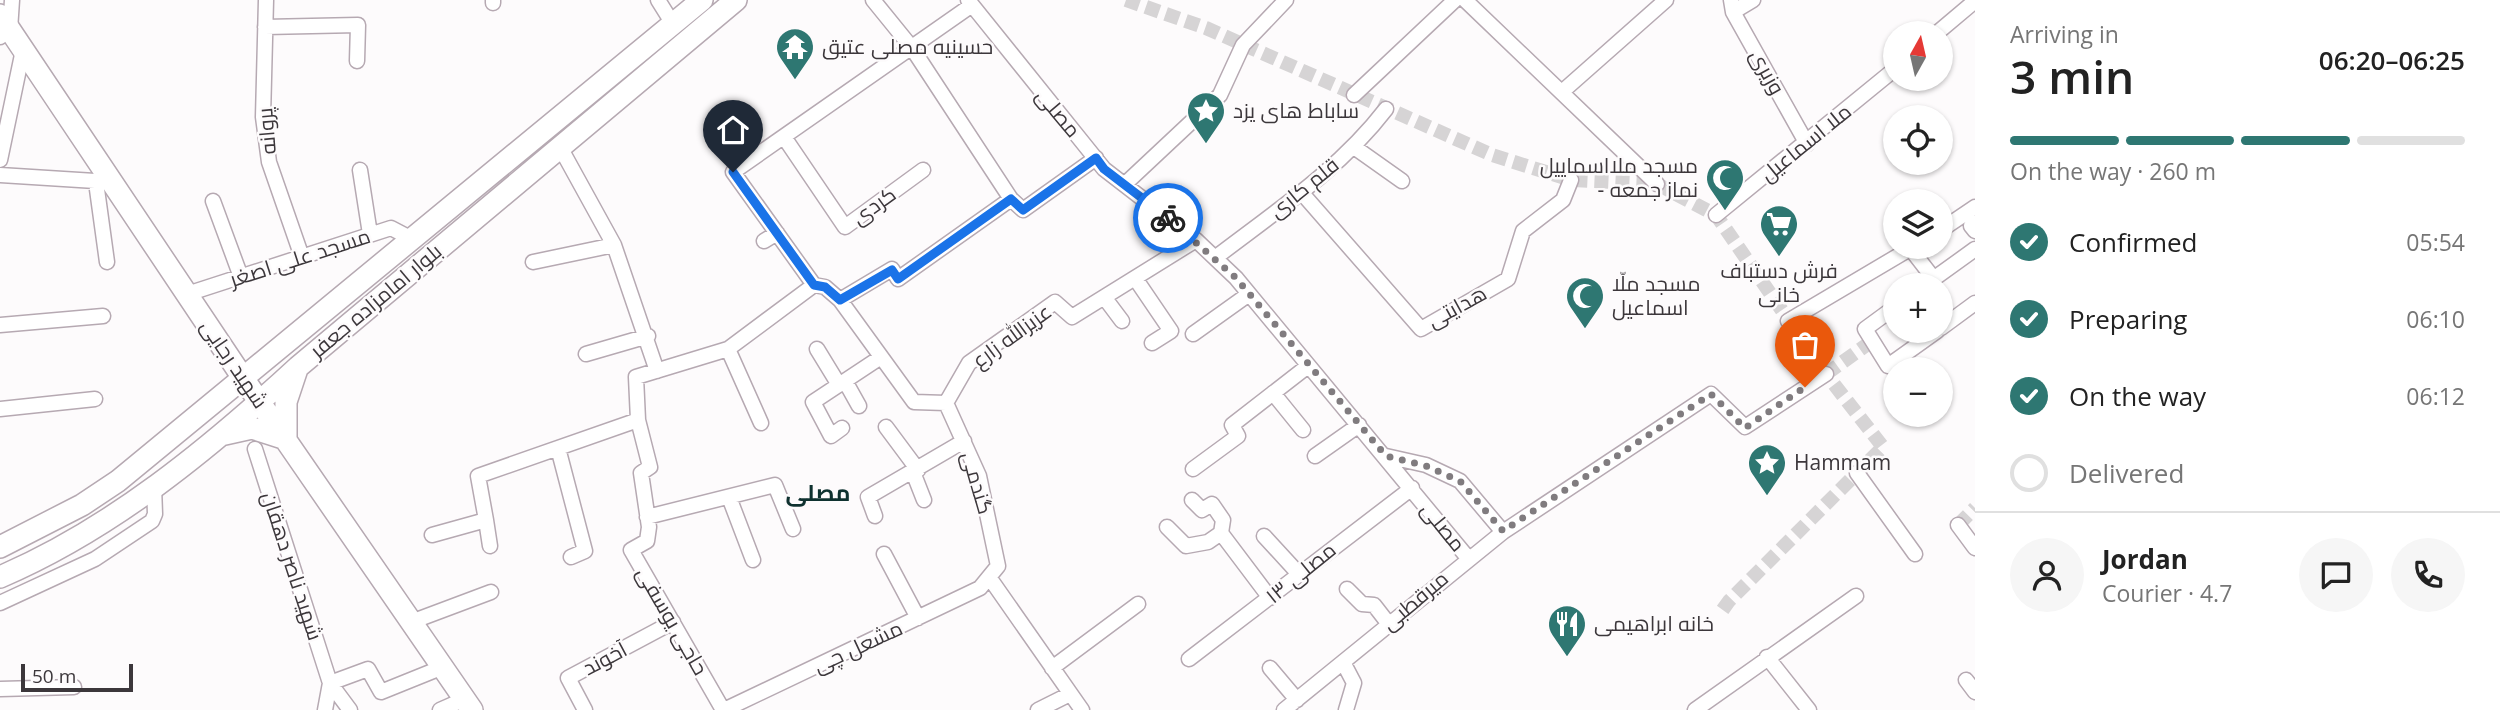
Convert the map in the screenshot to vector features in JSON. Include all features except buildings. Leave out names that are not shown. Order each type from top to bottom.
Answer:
[{"type":"main road","name":"بلوار امامزاده جعفر","points":[[0,547],[82,505],[118,481],[702,0]]},
{"type":"main road","name":"بلوار امامزاده جعفر","points":[[0,577],[93,530],[218,436],[734,1]]},
{"type":"main road","name":"شهید رجایی","points":[[3,27],[23,50],[104,182],[187,294],[469,705]]},
{"type":"main road","points":[[218,436],[234,430],[252,428],[286,439],[286,402],[305,360],[292,344],[296,334]]},
{"type":"main road","points":[[221,345],[246,352],[273,353]]},
{"type":"main road","points":[[219,398],[226,381],[226,363],[221,345]]},
{"type":"street","points":[[3,27],[12,0]]},
{"type":"street","name":"پروانه","points":[[266,0],[263,117],[269,162],[302,257]]},
{"type":"street","points":[[658,0],[673,24]]},
{"type":"street","points":[[873,0],[912,48],[1011,199],[1023,210],[1096,158]]},
{"type":"street","points":[[1125,184],[1220,95],[1243,45],[1286,0]]},
{"type":"street","points":[[1353,95],[1455,0]]},
{"type":"street","points":[[1465,0],[1563,91],[1657,184]]},
{"type":"street","points":[[1563,91],[1666,0]]},
{"type":"street","points":[[1732,6],[1754,0]]},
{"type":"street","points":[[1951,21],[1975,1]]},
{"type":"street","points":[[946,402],[914,402],[840,300],[825,287],[814,285],[770,237],[733,172],[912,48],[970,2]]},
{"type":"street","name":"مصلی","points":[[970,2],[1096,158],[1196,240],[1249,294],[1468,558]]},
{"type":"street","name":"وزیری","points":[[1732,6],[1807,144]]},
{"type":"street","points":[[265,27],[358,26],[356,61]]},
{"type":"street","points":[[0,160],[23,50]]},
{"type":"street","name":"ملا اسماعیل","points":[[1716,215],[1807,144],[1883,79]]},
{"type":"street","name":"قلم کاری","points":[[1215,258],[1354,147],[1386,109]]},
{"type":"street","name":"کردی","points":[[784,136],[845,227],[923,170]]},
{"type":"street","points":[[560,147],[614,245],[648,336],[657,371]]},
{"type":"street","points":[[1354,147],[1402,181]]},
{"type":"street","points":[[360,170],[370,234]]},
{"type":"street","points":[[0,175],[104,182],[107,261]]},
{"type":"street","name":"هدایتی","points":[[1301,192],[1421,329],[1508,279],[1523,231],[1563,200],[1571,180]]},
{"type":"street","points":[[840,300],[892,270],[898,279],[1011,199]]},
{"type":"street","points":[[213,201],[241,277]]},
{"type":"street","points":[[1953,222],[1975,207]]},
{"type":"street","points":[[1975,223],[1971,226],[1975,231]]},
{"type":"street","name":"مسجد علی اصغر","points":[[187,294],[391,228],[412,239]]},
{"type":"street","name":"عزیزالله زارع","points":[[946,402],[969,363],[1055,302],[1072,317],[1196,240]]},
{"type":"street","points":[[533,262],[614,245]]},
{"type":"street","points":[[1942,273],[1975,249]]},
{"type":"street","points":[[1788,321],[1891,259]]},
{"type":"street","points":[[1135,278],[1171,331],[1152,343]]},
{"type":"street","name":"حاجی یوسفی","points":[[723,710],[631,550],[648,541],[641,473],[650,467],[638,420],[636,377],[728,349],[814,285]]},
{"type":"street","points":[[1193,334],[1249,294]]},
{"type":"street","points":[[1104,297],[1122,321]]},
{"type":"street","points":[[1953,319],[1975,303]]},
{"type":"street","points":[[0,325],[103,316]]},
{"type":"street","points":[[1883,316],[1865,329],[1888,366],[1920,343]]},
{"type":"street","points":[[586,354],[648,336]]},
{"type":"street","points":[[728,349],[761,423]]},
{"type":"street","points":[[817,349],[859,406]]},
{"type":"street","points":[[842,428],[831,436],[813,402],[881,357]]},
{"type":"street","points":[[1193,469],[1238,436],[1232,425],[1308,366]]},
{"type":"street","name":"میرقطبی","points":[[1284,710],[1503,531],[1711,394],[1745,428],[1825,374]]},
{"type":"street","points":[[1273,393],[1303,430]]},
{"type":"street","points":[[0,409],[95,399]]},
{"type":"street","name":"گندمی","points":[[946,402],[979,476],[994,572],[1052,668],[1082,710]]},
{"type":"street","points":[[490,545],[478,476],[638,420]]},
{"type":"street","points":[[1315,456],[1359,425]]},
{"type":"street","points":[[886,426],[915,471],[924,500]]},
{"type":"street","points":[[875,516],[868,496],[964,440]]},
{"type":"street","points":[[558,448],[585,551],[570,557]]},
{"type":"street","name":"شهید ناصر دهقان","points":[[255,449],[330,683]]},
{"type":"street","points":[[1386,456],[1426,466],[1460,481],[1503,531]]},
{"type":"street","points":[[1857,473],[1915,554]]},
{"type":"street","points":[[647,517],[775,485],[793,529]]},
{"type":"street","points":[[0,603],[95,559],[152,521],[155,514],[154,486]]},
{"type":"street","name":"مصلی ۱۳","points":[[1189,659],[1412,488]]},
{"type":"street","points":[[729,497],[753,560]]},
{"type":"street","points":[[1192,500],[1202,510],[1212,504],[1223,520],[1221,533],[1270,598]]},
{"type":"street","points":[[432,535],[486,520]]},
{"type":"street","points":[[1958,525],[1975,548]]},
{"type":"street","points":[[1167,527],[1186,546],[1208,542],[1221,533]]},
{"type":"street","points":[[1264,536],[1298,573]]},
{"type":"street","points":[[884,554],[918,618]]},
{"type":"street","name":"مشعل چی","points":[[723,710],[980,588],[994,572]]},
{"type":"street","points":[[1347,589],[1362,604],[1374,605],[1388,623]]},
{"type":"street","points":[[411,622],[491,592]]},
{"type":"street","points":[[1695,710],[1856,596]]},
{"type":"street","points":[[1052,668],[1138,604]]},
{"type":"street","name":"آخوند","points":[[584,710],[568,678],[673,622]]},
{"type":"street","points":[[1767,657],[1809,710]]},
{"type":"street","points":[[1343,662],[1354,683],[1346,710]]},
{"type":"street","points":[[330,683],[368,669],[381,692],[443,667]]},
{"type":"street","points":[[1270,667],[1297,700]]},
{"type":"street","points":[[1966,680],[1975,692]]},
{"type":"street","points":[[324,710],[330,683]]},
{"type":"street","points":[[330,683],[350,710]]},
{"type":"street","points":[[0,689],[74,687]]},
{"type":"street","points":[[1038,710],[1070,694]]},
{"type":"street","points":[[440,710],[469,705]]},
{"type":"tunnel","points":[[1126,0],[1206,28],[1492,155],[1571,180],[1657,184],[1716,215],[1826,374],[1883,447],[1729,601],[1719,615]]},
{"type":"tunnel","points":[[1826,374],[1872,341]]},
{"type":"tunnel","points":[[1958,525],[1975,508]]},
{"type":"way so far","points":[[1168,218],[1236,278],[1386,456],[1426,466],[1460,481],[1503,531],[1711,394],[1745,428],[1805,387]]},
{"type":"place","name":"حسینیه مصلی عتیق","points":[[795,81]]},
{"type":"place","name":"ساباط های یزد","points":[[1206,145]]},
{"type":"place","name":"مسجد ملااسماییل - نماز جمعه","points":[[1725,212]]},
{"type":"place","name":"فرش دستباف خانی","points":[[1779,258]]},
{"type":"place","name":"مسجد ملّا اسماعیل","points":[[1585,330]]},
{"type":"place","name":"Hammam","points":[[1767,497]]},
{"type":"place","name":"خانه ابراهیمی","points":[[1567,658]]},
{"type":"district","name":"مصلی","points":[[818,493]]},
{"type":"route","points":[[733,172],[814,285],[825,287],[840,300],[892,270],[898,279],[1011,199],[1023,210],[1096,158],[1104,169],[1168,218]]}]
